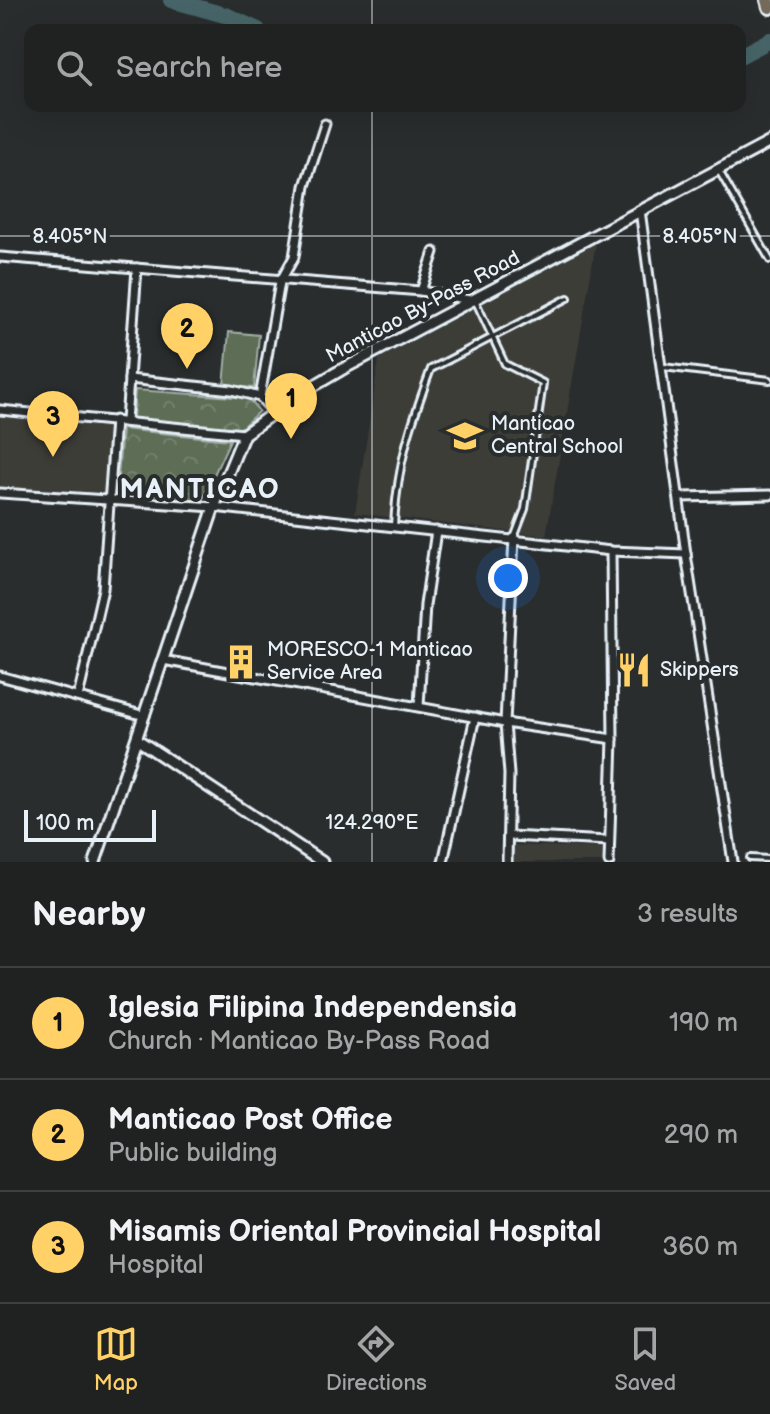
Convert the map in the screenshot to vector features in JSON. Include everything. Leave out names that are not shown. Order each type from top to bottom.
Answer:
[{"type":"highway","points":[[768,0],[770,7]]},
{"type":"street","points":[[260,397],[280,282],[294,257],[305,186],[325,124]]},
{"type":"street","name":"Manticao By-Pass Road","points":[[95,862],[194,575],[214,507],[244,434],[273,411],[341,370],[476,301],[770,142]]},
{"type":"street","points":[[640,210],[681,497],[686,554],[733,862]]},
{"type":"street","points":[[421,291],[434,252]]},
{"type":"street","points":[[0,257],[421,291],[476,301]]},
{"type":"street","points":[[126,421],[137,268]]},
{"type":"street","points":[[129,379],[232,390],[260,397],[273,411]]},
{"type":"street","points":[[0,410],[244,434]]},
{"type":"street","points":[[78,697],[103,589],[115,420]]},
{"type":"street","points":[[0,493],[214,507],[611,551],[686,554]]},
{"type":"street","points":[[681,497],[770,495]]},
{"type":"street","points":[[419,706],[425,605],[436,531]]},
{"type":"street","points":[[507,862],[505,723],[514,538]]},
{"type":"street","points":[[609,862],[613,739],[611,551]]},
{"type":"street","points":[[163,660],[505,723],[613,739]]},
{"type":"street","points":[[0,676],[145,716]]},
{"type":"street","points":[[443,862],[475,717]]},
{"type":"street","points":[[138,740],[322,862]]},
{"type":"street","points":[[509,836],[609,841]]},
{"type":"lane","points":[[718,169],[770,260]]},
{"type":"lane","points":[[394,526],[396,477],[406,437],[431,369],[568,298]]},
{"type":"lane","points":[[476,301],[505,364],[543,383],[525,509],[514,538]]},
{"type":"lane","points":[[663,367],[770,380]]},
{"type":"lane","points":[[750,858],[770,859]]},
{"type":"shaded area","name":"Manticao Central School","points":[[596,243],[546,536],[355,513],[379,359]]},
{"type":"shaded area","points":[[0,417],[109,426],[103,497],[0,489]]},
{"type":"shaded area","points":[[512,845],[603,848],[602,862],[511,862]]},
{"type":"green space","points":[[229,332],[259,335],[254,388],[224,385]]},
{"type":"green space","points":[[135,390],[248,398],[259,411],[240,429],[133,418]]},
{"type":"green space","points":[[122,429],[230,440],[201,503],[116,499]]},
{"type":"waterway","points":[[171,0],[245,24]]},
{"type":"waterway","points":[[746,53],[770,40]]},
{"type":"place","name":"Manticao Post Office","points":[[187,369]]},
{"type":"place","name":"Manticao Central School","points":[[465,436]]},
{"type":"place","name":"Iglesia Filipina Independensia","points":[[291,439]]},
{"type":"place","name":"Misamis Oriental Provincial Hospital","points":[[53,457]]},
{"type":"place","name":"MORESCO-1 Manticao Service Area","points":[[241,662]]},
{"type":"place","name":"Skippers","points":[[634,670]]},
{"type":"district","name":"MANTICAO","points":[[200,489]]}]
